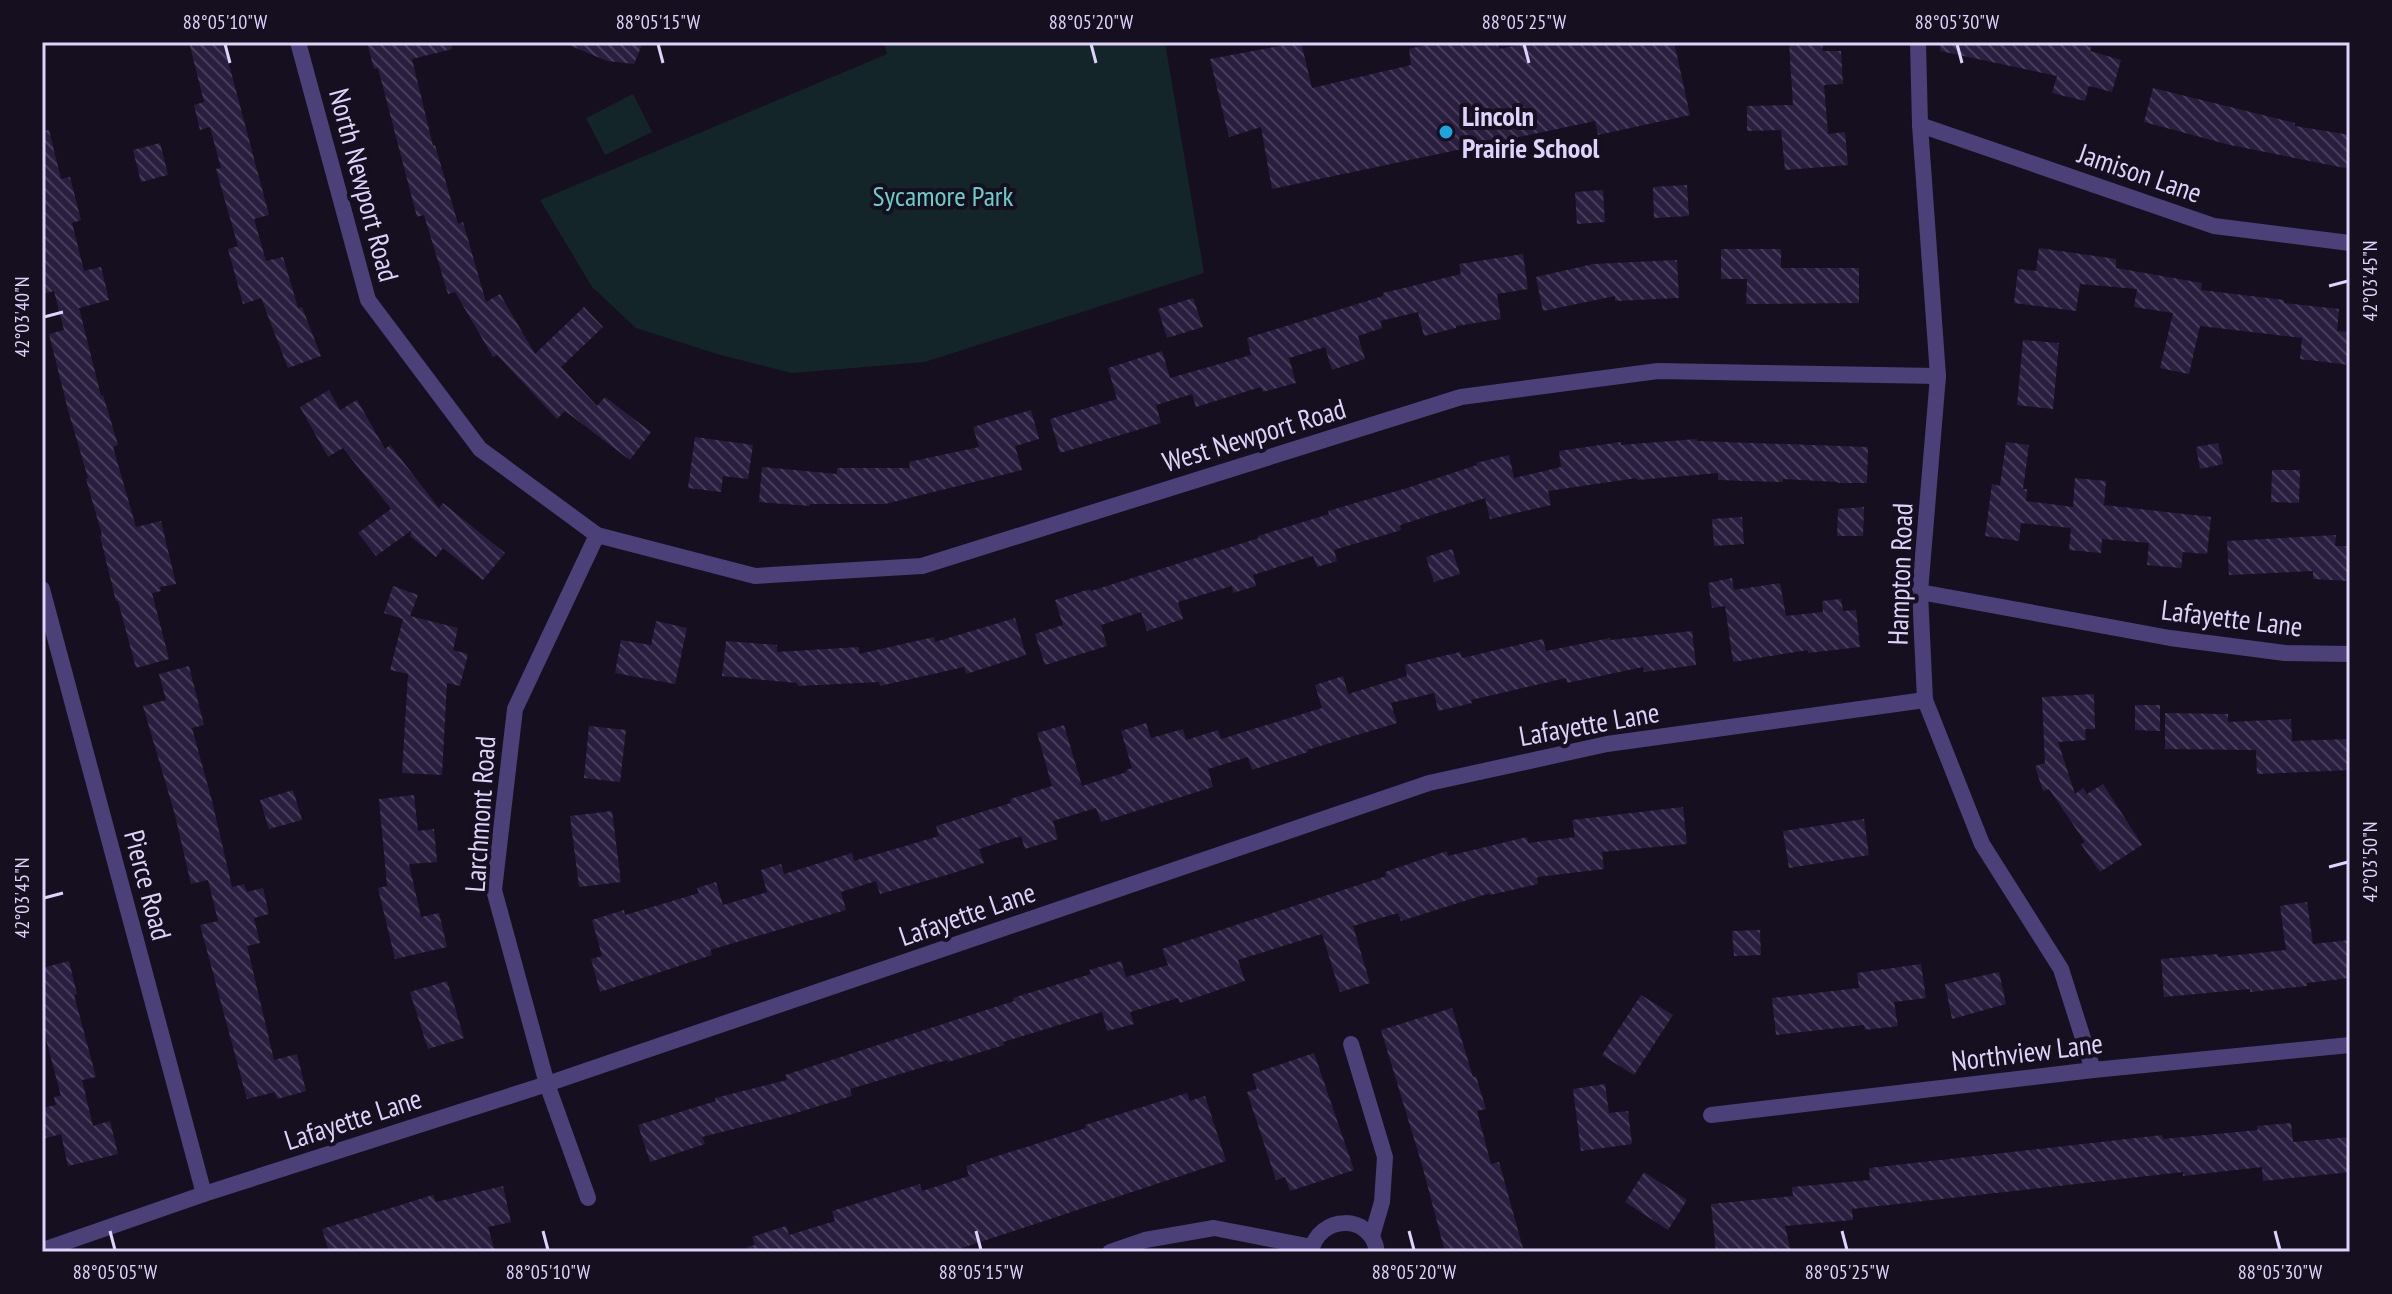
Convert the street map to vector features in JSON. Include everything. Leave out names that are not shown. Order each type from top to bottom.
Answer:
[{"type":"street","name":"North Newport Road","points":[[298,42],[368,300],[480,449],[597,535]]},
{"type":"street","name":"Hampton Road","points":[[1918,42],[1920,125],[1938,376],[1920,592],[1925,700],[1982,844],[2061,969],[2093,1070]]},
{"type":"street","name":"Jamison Lane","points":[[1920,125],[2214,226],[2350,243]]},
{"type":"street","name":"West Newport Road","points":[[597,535],[755,576],[922,566],[1461,397],[1658,371],[1938,376]]},
{"type":"street","name":"Larchmont Road","points":[[588,1198],[547,1084],[494,890],[515,709],[597,535]]},
{"type":"street","name":"Pierce Road","points":[[42,589],[204,1194]]},
{"type":"street","name":"Lafayette Lane","points":[[1920,592],[2170,638],[2285,653],[2350,654]]},
{"type":"street","name":"Lafayette Lane","points":[[43,1250],[204,1194],[547,1084],[1429,783],[1607,744],[1925,700]]},
{"type":"street","points":[[1351,1044],[1385,1157],[1382,1202],[1374,1244]]},
{"type":"street","name":"Northview Lane","points":[[1711,1115],[2093,1070],[2350,1045]]},
{"type":"street","points":[[1110,1252],[1145,1240],[1214,1228],[1312,1249],[1317,1236],[1325,1228],[1348,1222],[1359,1225],[1374,1244]]},
{"type":"green space","name":"Sycamore Park","points":[[884,42],[1165,42],[1204,273],[925,362],[792,373],[717,354],[636,328],[592,287],[540,200],[887,54]]},
{"type":"green space","points":[[633,94],[652,132],[605,155],[586,118]]},
{"type":"building","points":[[189,42],[223,42],[269,215],[254,219],[266,261],[283,257],[298,308],[302,307],[321,356],[288,368],[261,298],[243,304],[228,249],[238,246],[216,169],[221,168],[210,127],[200,130],[194,105],[204,102]]},
{"type":"building","points":[[367,42],[451,42],[452,49],[412,59],[433,146],[458,224],[463,222],[486,302],[500,294],[535,354],[584,307],[603,327],[561,367],[597,406],[605,397],[651,432],[630,460],[565,411],[557,419],[497,355],[493,357],[455,292],[448,294],[424,215],[417,217],[378,68],[374,69]]},
{"type":"building","points":[[562,42],[643,42],[634,64],[607,61]]},
{"type":"building","points":[[1301,42],[1312,88],[1411,65],[1409,49],[1437,42],[1497,42],[1499,49],[1532,42],[1674,42],[1690,115],[1598,135],[1595,121],[1272,189],[1261,127],[1229,137],[1210,59]]},
{"type":"building","points":[[1789,42],[1822,42],[1823,51],[1841,51],[1843,84],[1824,85],[1828,134],[1845,132],[1848,165],[1785,170],[1781,130],[1747,131],[1747,106],[1793,105]]},
{"type":"building","points":[[1940,42],[2072,42],[2121,60],[2112,92],[2089,86],[2085,101],[2052,93],[2057,76],[1940,51]]},
{"type":"building","points":[[2153,88],[2295,123],[2295,126],[2350,135],[2350,169],[2230,145],[2144,122]]},
{"type":"building","points":[[49,130],[61,179],[70,177],[81,220],[72,223],[84,271],[101,267],[109,300],[79,308],[101,396],[118,445],[113,447],[136,527],[161,521],[176,584],[160,587],[161,591],[152,593],[169,659],[136,668],[116,601],[88,478],[49,334],[64,330],[54,291],[42,294],[42,131]]},
{"type":"building","points":[[160,143],[168,175],[141,182],[133,150]]},
{"type":"building","points":[[1687,185],[1689,216],[1654,218],[1653,187]]},
{"type":"building","points":[[1603,190],[1605,222],[1577,224],[1575,192]]},
{"type":"building","points":[[2039,248],[2116,259],[2116,268],[2202,283],[2201,290],[2339,309],[2337,331],[2350,332],[2350,365],[2300,359],[2302,338],[2200,326],[2189,374],[2160,368],[2173,313],[2134,307],[2137,289],[2080,284],[2076,311],[2014,303],[2018,269],[2036,271]]},
{"type":"building","points":[[1721,249],[1781,249],[1781,268],[1859,268],[1859,303],[1746,304],[1747,279],[1721,279]]},
{"type":"building","points":[[1523,254],[1528,289],[1497,294],[1501,319],[1456,326],[1424,336],[1418,312],[1380,321],[1382,328],[1358,336],[1365,359],[1332,370],[1325,347],[1289,358],[1296,383],[1263,392],[1261,387],[1196,407],[1192,394],[1156,405],[1161,423],[1060,453],[1050,419],[1117,399],[1108,368],[1162,351],[1170,378],[1251,355],[1247,338],[1383,296],[1383,293],[1461,274],[1459,264]]},
{"type":"building","points":[[1677,260],[1679,298],[1615,301],[1615,296],[1543,311],[1536,277],[1593,264]]},
{"type":"building","points":[[1193,298],[1203,327],[1167,338],[1158,309]]},
{"type":"building","points":[[2023,340],[2059,343],[2053,409],[2017,405]]},
{"type":"building","points":[[329,390],[340,410],[357,400],[385,449],[390,445],[439,508],[443,503],[505,553],[483,580],[443,548],[436,557],[410,536],[412,530],[376,556],[358,533],[391,509],[343,448],[328,457],[300,407]]},
{"type":"building","points":[[1031,410],[1039,439],[1015,446],[1022,470],[885,504],[810,506],[759,502],[762,467],[837,474],[837,468],[910,468],[909,462],[979,447],[973,427]]},
{"type":"building","points":[[695,437],[753,445],[748,479],[723,476],[721,492],[688,488]]},
{"type":"building","points":[[1697,439],[1868,447],[1867,483],[1718,480],[1718,473],[1637,478],[1548,491],[1551,505],[1490,519],[1485,498],[1400,525],[1401,530],[1334,550],[1337,561],[1317,567],[1313,556],[1253,575],[1256,586],[1233,593],[1232,586],[1178,602],[1183,619],[1147,631],[1141,612],[1101,625],[1107,646],[1045,665],[1035,634],[1063,625],[1055,600],[1259,538],[1329,514],[1328,511],[1407,488],[1476,463],[1509,455],[1514,478],[1561,467],[1559,451],[1621,442],[1621,445]]},
{"type":"building","points":[[2006,442],[2029,445],[2023,489],[2027,489],[2026,501],[2073,507],[2075,478],[2106,481],[2104,505],[2211,517],[2207,554],[2183,552],[2181,568],[2147,565],[2149,543],[2102,539],[2101,553],[2069,550],[2071,528],[2021,523],[2019,541],[1985,536],[1992,484],[2000,486]]},
{"type":"building","points":[[2218,443],[2223,464],[2200,469],[2196,447]]},
{"type":"building","points":[[2272,470],[2300,470],[2299,503],[2271,502]]},
{"type":"building","points":[[1864,507],[1863,536],[1837,536],[1838,509]]},
{"type":"building","points":[[1742,517],[1744,544],[1714,546],[1712,519]]},
{"type":"building","points":[[2336,535],[2335,546],[2350,546],[2350,581],[2313,579],[2313,571],[2229,575],[2227,541]]},
{"type":"building","points":[[1452,549],[1460,574],[1434,582],[1426,557]]},
{"type":"building","points":[[1732,578],[1734,590],[1780,583],[1786,616],[1823,612],[1822,601],[1841,599],[1843,611],[1856,610],[1860,647],[1808,653],[1808,650],[1733,662],[1725,606],[1712,608],[1708,583]]},
{"type":"building","points":[[393,586],[418,595],[410,616],[458,628],[453,650],[468,654],[460,686],[447,683],[442,775],[402,773],[408,674],[390,670],[403,619],[384,613]]},
{"type":"building","points":[[1015,618],[1026,655],[966,674],[964,667],[880,686],[879,682],[798,686],[797,683],[722,676],[726,641],[777,645],[777,652],[859,647],[859,654],[934,637],[935,642]]},
{"type":"building","points":[[656,621],[687,628],[675,684],[615,673],[621,640],[651,645]]},
{"type":"building","points":[[1692,631],[1696,665],[1644,672],[1643,667],[1567,683],[1566,678],[1471,700],[1472,703],[1438,711],[1434,693],[1391,703],[1397,723],[1252,770],[1248,757],[1208,769],[1213,787],[1101,822],[1096,808],[1053,821],[1058,839],[1025,849],[1021,836],[979,849],[984,863],[950,874],[880,894],[876,881],[841,892],[846,910],[710,950],[712,955],[600,992],[591,959],[602,956],[592,920],[624,910],[625,915],[699,893],[697,888],[716,882],[723,905],[767,892],[761,870],[781,864],[784,874],[852,853],[854,861],[939,836],[936,826],[1011,803],[1010,799],[1052,786],[1037,733],[1064,725],[1082,786],[1132,768],[1121,731],[1146,723],[1151,738],[1183,729],[1186,740],[1218,730],[1221,739],[1322,708],[1315,685],[1343,676],[1348,694],[1407,676],[1405,665],[1460,652],[1462,658],[1543,639],[1546,651],[1610,638]]},
{"type":"building","points":[[189,666],[204,725],[192,728],[232,887],[244,884],[247,892],[263,888],[269,914],[254,918],[260,943],[247,946],[274,1060],[297,1054],[306,1091],[277,1099],[275,1092],[247,1099],[200,925],[218,921],[208,880],[191,884],[175,815],[143,706],[166,700],[159,674]]},
{"type":"building","points":[[2094,694],[2095,729],[2085,729],[2086,740],[2058,742],[2075,794],[2083,788],[2087,794],[2103,784],[2142,845],[2100,872],[2081,844],[2085,842],[2049,789],[2043,791],[2035,766],[2045,763],[2042,697]]},
{"type":"building","points":[[2135,705],[2160,705],[2160,731],[2135,730]]},
{"type":"building","points":[[2165,713],[2228,714],[2228,722],[2291,719],[2292,741],[2350,739],[2350,770],[2257,774],[2256,750],[2165,749]]},
{"type":"building","points":[[589,726],[626,730],[620,782],[584,778]]},
{"type":"building","points":[[293,790],[302,820],[269,829],[260,800]]},
{"type":"building","points":[[414,795],[418,831],[434,829],[437,862],[409,864],[421,917],[439,913],[447,947],[395,959],[378,888],[387,886],[379,799]]},
{"type":"building","points":[[1683,807],[1687,844],[1602,852],[1604,869],[1537,877],[1538,884],[1490,893],[1401,921],[1398,913],[1353,926],[1370,983],[1340,992],[1322,934],[1238,960],[1245,981],[1180,1003],[1178,998],[1130,1012],[1134,1024],[1107,1031],[1102,1012],[1003,1042],[1004,1045],[850,1089],[852,1096],[702,1137],[705,1144],[650,1162],[638,1125],[716,1101],[715,1098],[787,1080],[785,1075],[1014,1001],[1013,998],[1091,974],[1089,970],[1121,961],[1126,977],[1168,965],[1162,949],[1386,876],[1385,872],[1447,851],[1448,856],[1527,837],[1528,843],[1575,837],[1572,820]]},
{"type":"building","points":[[612,811],[621,882],[579,887],[570,816]]},
{"type":"building","points":[[1864,819],[1869,855],[1789,868],[1783,831]]},
{"type":"building","points":[[2307,902],[2313,944],[2350,940],[2350,978],[2250,992],[2250,989],[2164,997],[2161,959],[2286,950],[2280,906]]},
{"type":"building","points":[[1760,930],[1761,955],[1734,956],[1732,931]]},
{"type":"building","points":[[69,961],[77,994],[74,995],[96,1077],[82,1080],[93,1126],[110,1121],[118,1154],[68,1166],[61,1134],[42,1139],[42,1108],[56,1105],[54,1097],[61,1096],[42,1024],[42,968]]},
{"type":"building","points":[[1921,964],[1926,998],[1894,1002],[1898,1026],[1865,1030],[1864,1025],[1776,1035],[1772,998],[1859,988],[1857,973]]},
{"type":"building","points":[[1999,972],[2006,1004],[1952,1019],[1945,984]]},
{"type":"building","points":[[447,981],[464,1038],[428,1049],[410,992]]},
{"type":"building","points":[[1641,995],[1673,1015],[1634,1075],[1602,1055]]},
{"type":"building","points":[[1452,1008],[1486,1109],[1477,1111],[1491,1164],[1499,1162],[1524,1252],[1445,1252],[1381,1030]]},
{"type":"building","points":[[1314,1053],[1354,1170],[1290,1191],[1285,1177],[1276,1180],[1247,1092],[1257,1089],[1252,1074]]},
{"type":"building","points":[[1605,1084],[1609,1113],[1628,1111],[1632,1144],[1581,1151],[1573,1089]]},
{"type":"building","points":[[1187,1093],[1190,1101],[1205,1096],[1226,1161],[950,1252],[748,1252],[747,1247],[755,1245],[752,1237],[786,1226],[789,1235],[835,1221],[832,1211],[920,1184],[922,1191],[969,1176],[966,1166]]},
{"type":"building","points":[[2291,1123],[2293,1142],[2350,1137],[2350,1172],[2263,1181],[2262,1167],[2183,1176],[2183,1172],[1852,1209],[1853,1220],[1785,1226],[1791,1252],[1716,1252],[1711,1204],[1793,1196],[1792,1187],[1870,1180],[1869,1168],[2162,1135],[2163,1139],[2258,1130],[2257,1126]]},
{"type":"building","points":[[1644,1172],[1687,1200],[1668,1230],[1625,1202]]},
{"type":"building","points":[[503,1186],[511,1222],[488,1227],[495,1252],[329,1252],[322,1229],[433,1195],[436,1202]]},
{"type":"place","name":"Lincoln Prairie School","points":[[1446,132]]}]
